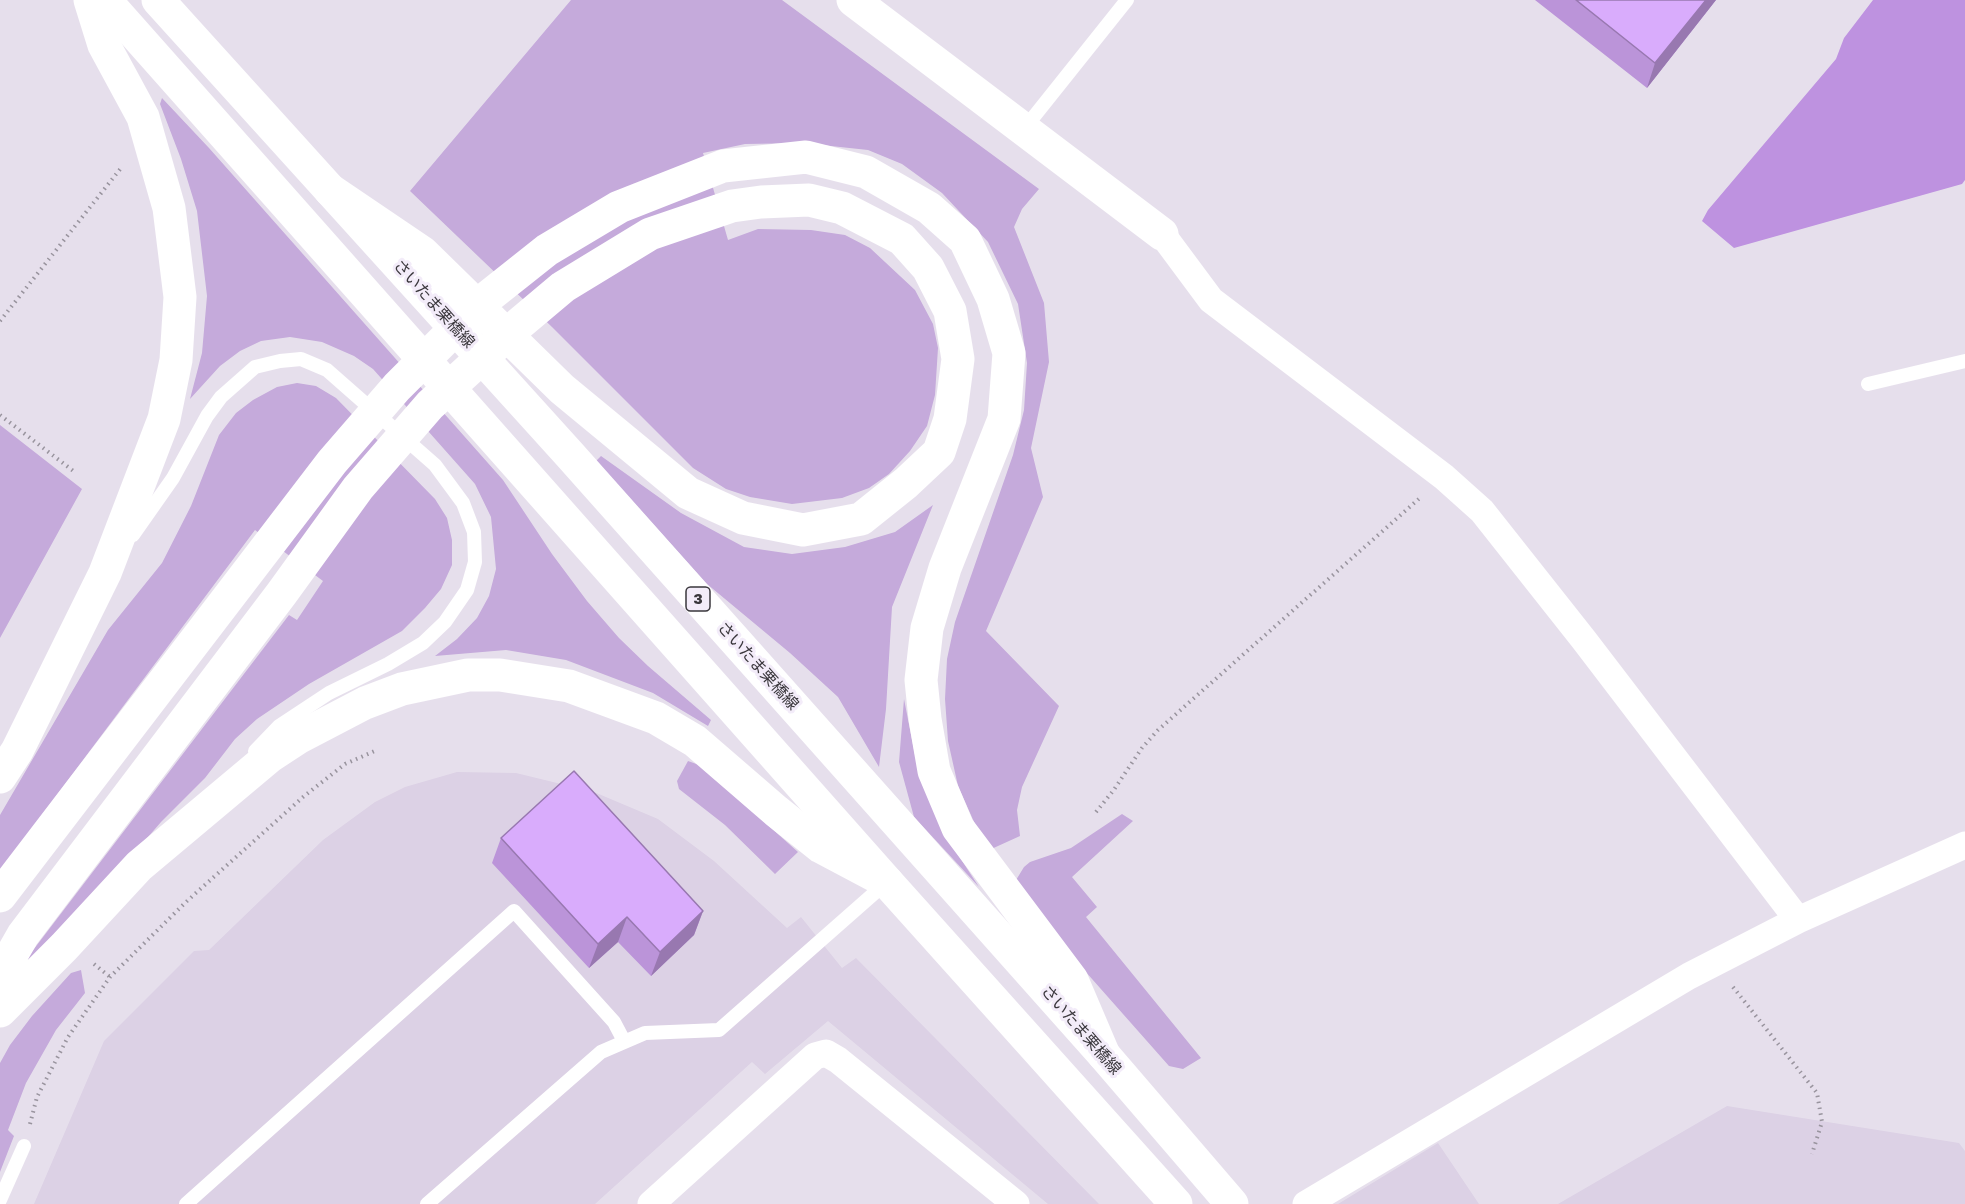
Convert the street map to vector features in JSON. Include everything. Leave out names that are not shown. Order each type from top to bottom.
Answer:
[{"type":"main road","points":[[0,777],[17,751],[105,573],[164,419],[176,360],[180,297],[169,208],[143,117],[104,45],[90,0]]},
{"type":"main road","points":[[105,0],[887,882],[1176,1204]]},
{"type":"main road","name":"さいたま栗橋線","points":[[158,0],[586,473],[1104,1055],[1232,1204]]},
{"type":"main road","points":[[853,0],[1162,234]]},
{"type":"main road","points":[[0,896],[332,462],[397,387],[484,300],[547,250],[619,207],[723,166],[806,157],[866,172],[929,208],[965,240],[993,299],[1009,353],[1004,418],[945,568],[927,628],[921,680],[925,719],[934,771],[958,828],[1072,981],[1104,1055]]},
{"type":"main road","points":[[0,975],[23,935],[282,593],[358,488],[429,405],[519,324],[563,287],[650,234],[732,206],[809,200],[842,208],[902,239],[928,268],[950,311],[958,359],[950,419],[939,452],[906,483],[861,519],[803,530],[744,518],[688,493],[562,389],[423,253],[330,190]]},
{"type":"main road","points":[[0,1011],[64,947],[139,866],[269,757],[298,738],[365,703],[402,689],[468,675],[500,675],[569,686],[656,718],[695,741],[821,847],[887,882]]},
{"type":"street","points":[[1162,234],[1211,300],[1443,477],[1482,511],[1592,649],[1798,920]]},
{"type":"street","points":[[1306,1204],[1714,963],[1798,920],[1965,845]]},
{"type":"street","points":[[651,1204],[815,1056],[826,1053],[838,1060],[1016,1204]]},
{"type":"lane","points":[[1024,129],[1127,0]]},
{"type":"lane","points":[[105,573],[173,478],[207,416],[221,397],[255,367],[280,361],[301,359],[327,370],[435,465],[463,503],[474,532],[475,562],[467,590],[445,622],[423,643],[388,664],[329,693],[279,726],[253,753],[233,785]]},
{"type":"lane","points":[[1868,384],[1965,361]]},
{"type":"lane","points":[[427,1204],[601,1052],[645,1033],[719,1030],[887,882]]},
{"type":"lane","points":[[186,1204],[514,911],[614,1022],[624,1041]]},
{"type":"lane","points":[[0,1200],[24,1146]]},
{"type":"path","points":[[0,321],[124,164]]},
{"type":"path","points":[[0,415],[76,474]]},
{"type":"path","points":[[1096,812],[1142,748],[1158,730],[1443,477]]},
{"type":"path","points":[[24,1146],[37,1097],[42,1087],[68,1037],[110,977],[186,902],[303,797],[345,764],[377,750]]},
{"type":"path","points":[[92,962],[110,977]]},
{"type":"path","points":[[1714,963],[1817,1093],[1822,1122],[1812,1154]]},
{"type":"shaded area","points":[[571,0],[782,0],[1039,189],[1022,209],[1014,227],[1044,303],[1049,362],[1031,448],[1043,497],[986,631],[1059,706],[1022,787],[1017,810],[1020,836],[987,851],[958,786],[948,741],[945,699],[947,659],[955,622],[1013,455],[1024,410],[1027,363],[1018,304],[988,242],[942,193],[902,164],[868,150],[803,143],[745,144],[703,153],[728,240],[758,229],[811,230],[845,235],[870,248],[915,290],[933,324],[938,348],[935,395],[927,426],[910,451],[889,474],[869,488],[842,498],[792,504],[750,497],[726,489],[693,468],[552,327],[410,191]]},
{"type":"shaded area","points":[[1873,0],[1965,0],[1965,180],[1962,184],[1734,248],[1702,221],[1708,210],[1836,59],[1844,38]]},
{"type":"shaded area","points":[[162,98],[503,480],[552,554],[587,601],[619,638],[711,720],[708,726],[653,693],[566,660],[506,650],[435,656],[457,639],[477,618],[489,596],[496,569],[491,517],[475,484],[373,369],[354,356],[322,342],[290,337],[261,341],[240,351],[220,366],[190,399],[202,353],[207,296],[197,211],[181,159],[160,104]]},
{"type":"shaded area","points":[[297,383],[316,386],[336,398],[435,499],[447,518],[452,540],[452,565],[441,589],[402,631],[309,684],[257,719],[235,739],[205,778],[161,822],[103,889],[11,979],[289,615],[297,620],[323,581],[255,530],[0,871],[0,815],[108,630],[162,563],[191,506],[219,435],[236,413],[253,400],[277,387]]},
{"type":"shaded area","points":[[0,425],[82,489],[0,638]]},
{"type":"shaded area","points":[[601,456],[681,513],[744,547],[792,554],[845,547],[895,532],[933,505],[892,607],[886,709],[879,767],[838,697],[790,653],[707,584],[596,461]]},
{"type":"shaded area","points":[[904,699],[915,755],[944,833],[979,887],[914,817],[899,762]]},
{"type":"shaded area","points":[[688,761],[702,766],[798,852],[775,874],[725,825],[679,789],[677,781]]},
{"type":"shaded area","points":[[457,772],[516,773],[594,792],[658,819],[714,861],[787,928],[801,917],[842,968],[856,958],[1099,1204],[1048,1204],[828,1021],[765,1074],[752,1062],[595,1204],[34,1204],[104,1041],[194,951],[209,950],[323,840],[375,802],[405,787]]},
{"type":"shaded area","points":[[1122,814],[1133,821],[1072,877],[1097,907],[1086,917],[1201,1058],[1183,1069],[1169,1066],[1031,910],[1013,885],[1024,867],[1030,862],[1071,848]]},
{"type":"shaded area","points":[[81,970],[85,993],[56,1030],[26,1083],[8,1130],[14,1136],[0,1172],[0,1063],[10,1045],[32,1016],[71,973]]},
{"type":"shaded area","points":[[1727,1106],[1959,1143],[1965,1151],[1965,1204],[1558,1204]]},
{"type":"shaded area","points":[[1438,1143],[1479,1204],[1338,1204]]},
{"type":"building","points":[[1576,0],[1706,0],[1655,63]]},
{"type":"building","points":[[574,771],[703,911],[660,952],[627,917],[598,944],[501,838]]}]
